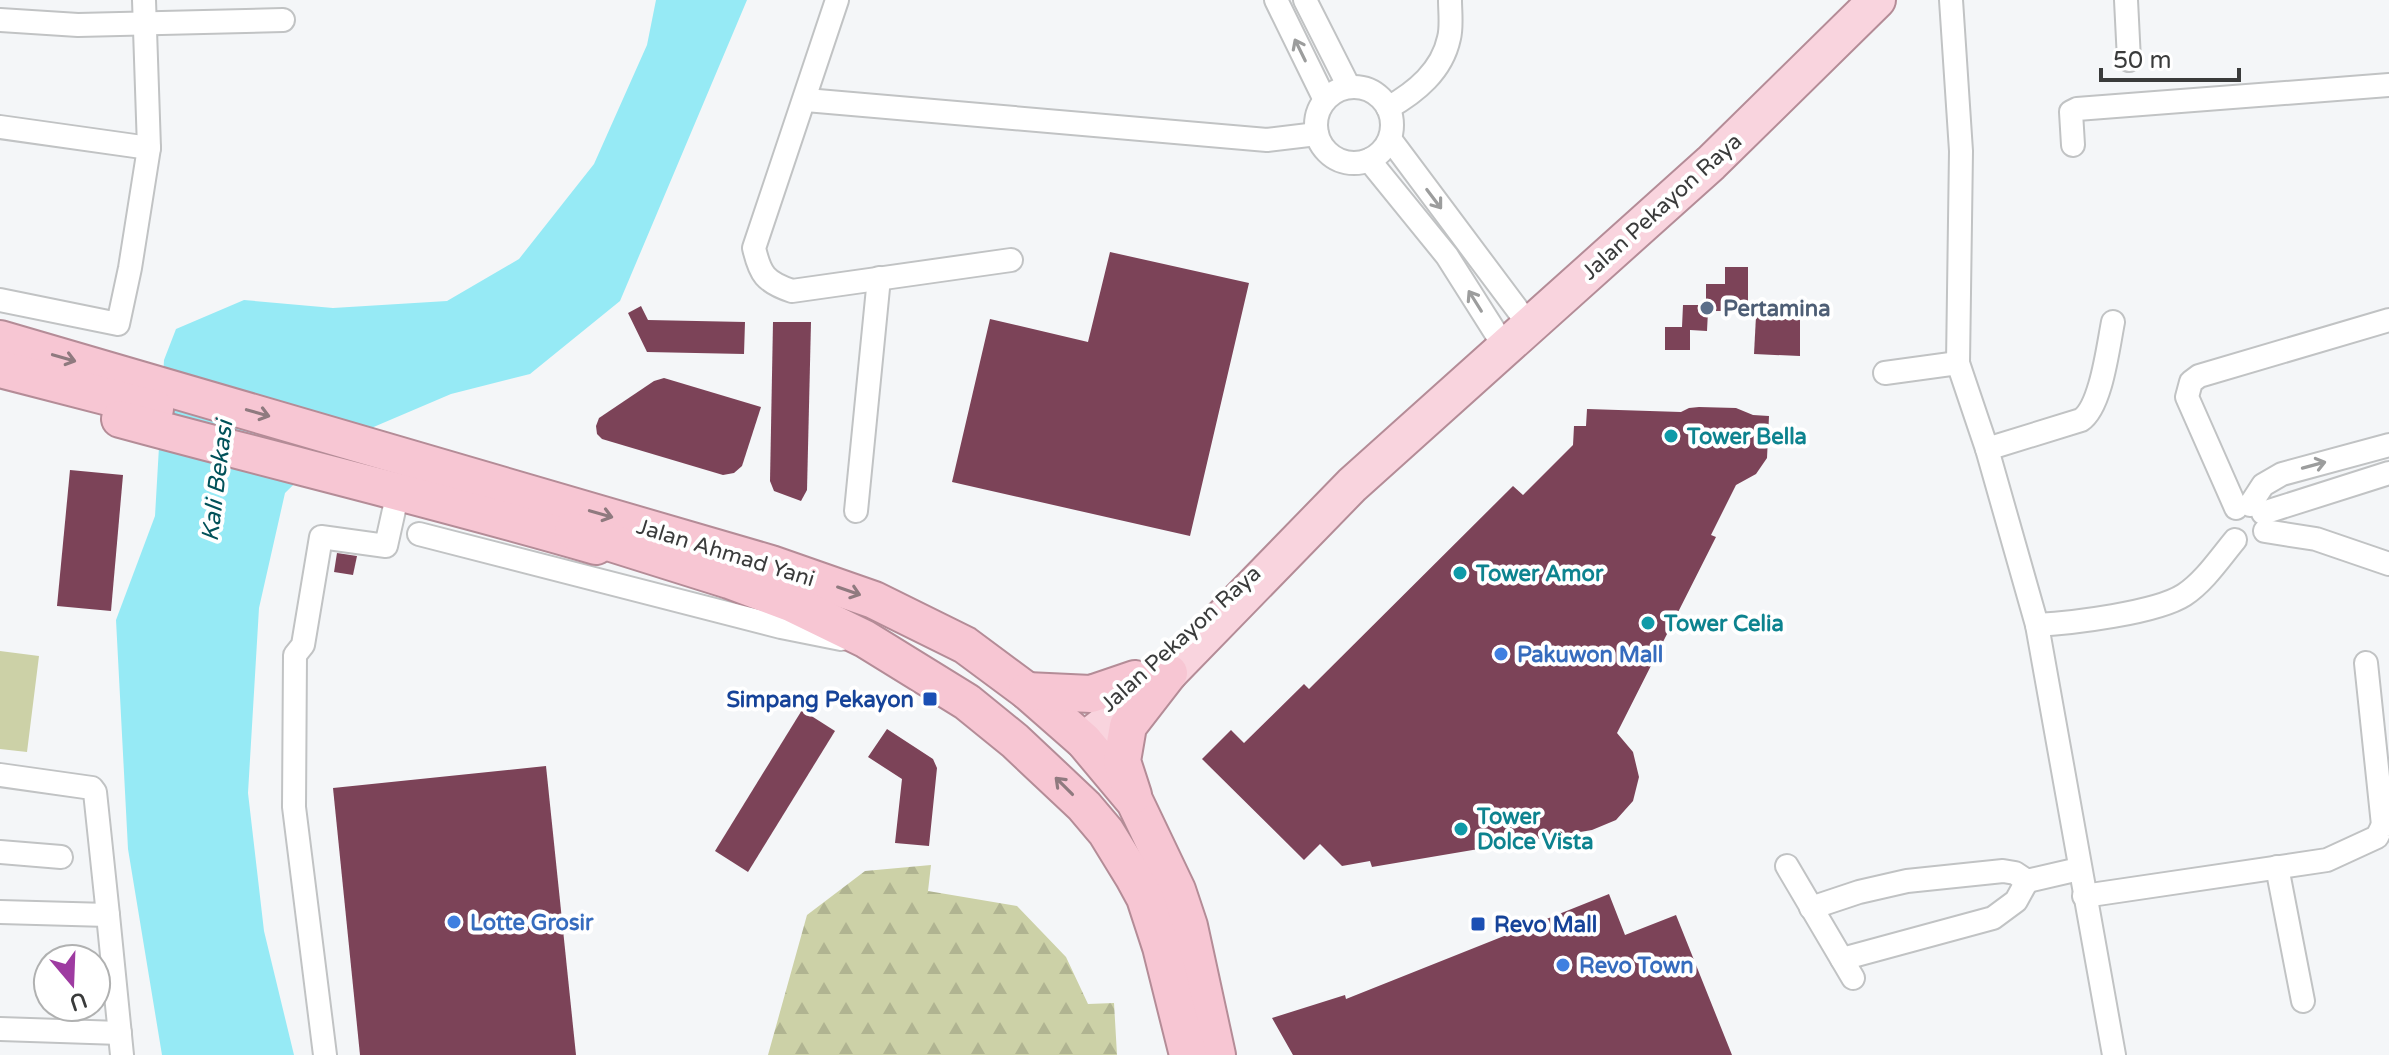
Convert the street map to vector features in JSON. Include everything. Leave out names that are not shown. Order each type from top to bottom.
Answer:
[{"type":"highway","name":"Jalan Ahmad Yani","points":[[0,339],[123,388],[729,580],[793,604],[865,639],[967,702],[1060,782],[1106,832],[1145,898],[1188,1055]]},
{"type":"highway","name":"Jalan Ahmad Yani","points":[[0,369],[123,388]]},
{"type":"highway","points":[[0,387],[357,464],[398,492],[501,518],[719,583],[899,662]]},
{"type":"highway","name":"Jalan Ahmad Yani","points":[[357,464],[771,564],[874,600],[965,645],[1027,691],[1084,741],[1135,802],[1177,890],[1187,920],[1217,1055]]},
{"type":"highway","points":[[1027,691],[1091,694],[1152,676]]},
{"type":"highway","points":[[1135,802],[1122,761],[1128,726],[1152,676]]},
{"type":"highway","points":[[967,702],[1000,704],[1044,733],[1067,742],[1084,741],[1089,767],[1143,853],[1159,889],[1174,995]]},
{"type":"main road","name":"Jalan Pekayon Raya","points":[[1084,741],[1329,507],[1711,163],[1877,0]]},
{"type":"street","points":[[0,300],[118,324],[149,148],[144,0]]},
{"type":"street","points":[[837,0],[754,248],[759,270],[775,285],[792,291],[1011,260]]},
{"type":"street","points":[[1276,0],[1325,100]]},
{"type":"street","points":[[1305,0],[1349,87]]},
{"type":"street","points":[[1388,108],[1436,72],[1449,38],[1450,0]]},
{"type":"street","points":[[1951,0],[1961,151],[1958,363],[1987,449],[2037,625],[2114,1055]]},
{"type":"street","points":[[2126,0],[2129,60]]},
{"type":"street","points":[[0,20],[78,25],[283,20]]},
{"type":"street","points":[[2073,145],[2071,112],[2077,109],[2389,85]]},
{"type":"street","points":[[1349,87],[1365,88],[1379,96],[1388,108],[1392,123],[1390,139],[1381,152],[1369,160],[1353,163],[1337,159],[1324,149],[1317,134],[1316,122],[1325,100],[1349,87]]},
{"type":"street","points":[[806,100],[1267,140],[1317,134]]},
{"type":"street","points":[[0,127],[149,148]]},
{"type":"street","points":[[1390,139],[1516,336]]},
{"type":"street","points":[[1369,160],[1516,336]]},
{"type":"street","points":[[856,511],[879,278]]},
{"type":"street","points":[[2389,320],[2199,376],[2191,382],[2187,397],[2254,514],[2257,540],[2250,543],[2235,540],[2227,528],[2227,520],[2254,514],[2389,473]]},
{"type":"street","points":[[1987,449],[2081,420],[2088,415],[2094,403],[2113,322]]},
{"type":"street","points":[[1885,373],[1958,363]]},
{"type":"street","points":[[2254,514],[2263,485],[2282,474],[2389,445]]},
{"type":"street","points":[[325,1055],[294,807],[295,655],[303,645],[321,537],[386,546],[398,492]]},
{"type":"street","points":[[2254,514],[2389,564]]},
{"type":"street","points":[[419,534],[781,627],[859,643]]},
{"type":"street","points":[[2037,625],[2121,614],[2172,601],[2194,586],[2235,540]]},
{"type":"street","points":[[2084,896],[2327,860],[2377,837],[2386,824],[2366,663]]},
{"type":"street","points":[[0,775],[92,788],[95,792],[121,1044],[0,1029]]},
{"type":"street","points":[[0,852],[61,857]]},
{"type":"street","points":[[1787,866],[1848,969],[1993,918],[2016,901],[2027,881]]},
{"type":"street","points":[[2277,867],[2303,1001]]},
{"type":"street","points":[[1811,908],[1859,892],[1907,881],[2003,871],[2027,881],[2079,869]]},
{"type":"street","points":[[0,912],[108,915]]},
{"type":"green space","points":[[0,651],[39,656],[27,752],[0,749]]},
{"type":"green space","points":[[931,865],[928,891],[1017,906],[1066,957],[1088,1004],[1114,1003],[1117,1055],[768,1055],[807,915],[865,871]]},
{"type":"water","name":"Kali Bekasi","points":[[656,0],[747,0],[620,301],[530,374],[451,394],[336,443],[285,493],[259,608],[248,793],[264,931],[294,1055],[162,1055],[128,849],[116,620],[155,516],[164,360],[176,329],[244,300],[333,308],[447,301],[519,259],[594,164],[647,45]]},
{"type":"building","points":[[1110,252],[1249,283],[1190,536],[952,482],[990,319],[1088,342]]},
{"type":"building","name":"Pertamina","points":[[1725,267],[1748,267],[1748,311],[1708,311],[1707,331],[1690,330],[1690,350],[1665,350],[1665,327],[1682,327],[1683,305],[1706,305],[1706,284],[1725,284]]},
{"type":"building","points":[[641,306],[648,320],[745,322],[744,354],[647,352],[628,313]]},
{"type":"building","points":[[1756,316],[1800,319],[1800,356],[1754,354]]},
{"type":"building","points":[[773,322],[811,322],[807,490],[801,501],[774,491],[770,481]]},
{"type":"building","points":[[664,378],[761,407],[742,466],[734,473],[723,475],[602,439],[597,434],[599,418],[654,381]]},
{"type":"building","name":"Pakuwon Mall","points":[[1699,407],[1736,408],[1753,415],[1769,416],[1767,458],[1756,474],[1736,485],[1711,535],[1716,537],[1617,733],[1633,752],[1639,777],[1633,801],[1616,820],[1592,830],[1372,867],[1370,861],[1342,866],[1320,844],[1304,860],[1202,759],[1231,730],[1244,743],[1304,684],[1309,689],[1513,486],[1523,495],[1573,445],[1574,426],[1586,426],[1587,409],[1681,412]]},
{"type":"building","points":[[70,470],[123,475],[111,611],[57,606]]},
{"type":"building","points":[[337,553],[357,556],[353,575],[334,572]]},
{"type":"building","points":[[802,710],[835,731],[748,872],[715,851]]},
{"type":"building","points":[[887,729],[933,759],[937,768],[929,846],[895,843],[902,779],[868,757]]},
{"type":"building","name":"Lotte Grosir","points":[[546,766],[576,1055],[360,1055],[333,788]]},
{"type":"building","name":"Revo Town","points":[[1609,894],[1625,935],[1676,915],[1732,1055],[1293,1055],[1272,1018],[1345,995],[1346,999]]},
{"type":"place","name":"Pertamina","points":[[1707,308]]},
{"type":"place","name":"Tower Bella","points":[[1671,436]]},
{"type":"place","name":"Tower Amor","points":[[1460,573]]},
{"type":"place","name":"Tower Celia","points":[[1648,623]]},
{"type":"place","name":"Pakuwon Mall","points":[[1501,654]]},
{"type":"place","name":"Simpang Pekayon","points":[[930,699]]},
{"type":"place","name":"Tower Dolce Vista","points":[[1461,829]]},
{"type":"place","name":"Lotte Grosir","points":[[454,922]]},
{"type":"place","name":"Revo Mall","points":[[1478,924]]},
{"type":"place","name":"Revo Town","points":[[1563,965]]}]
